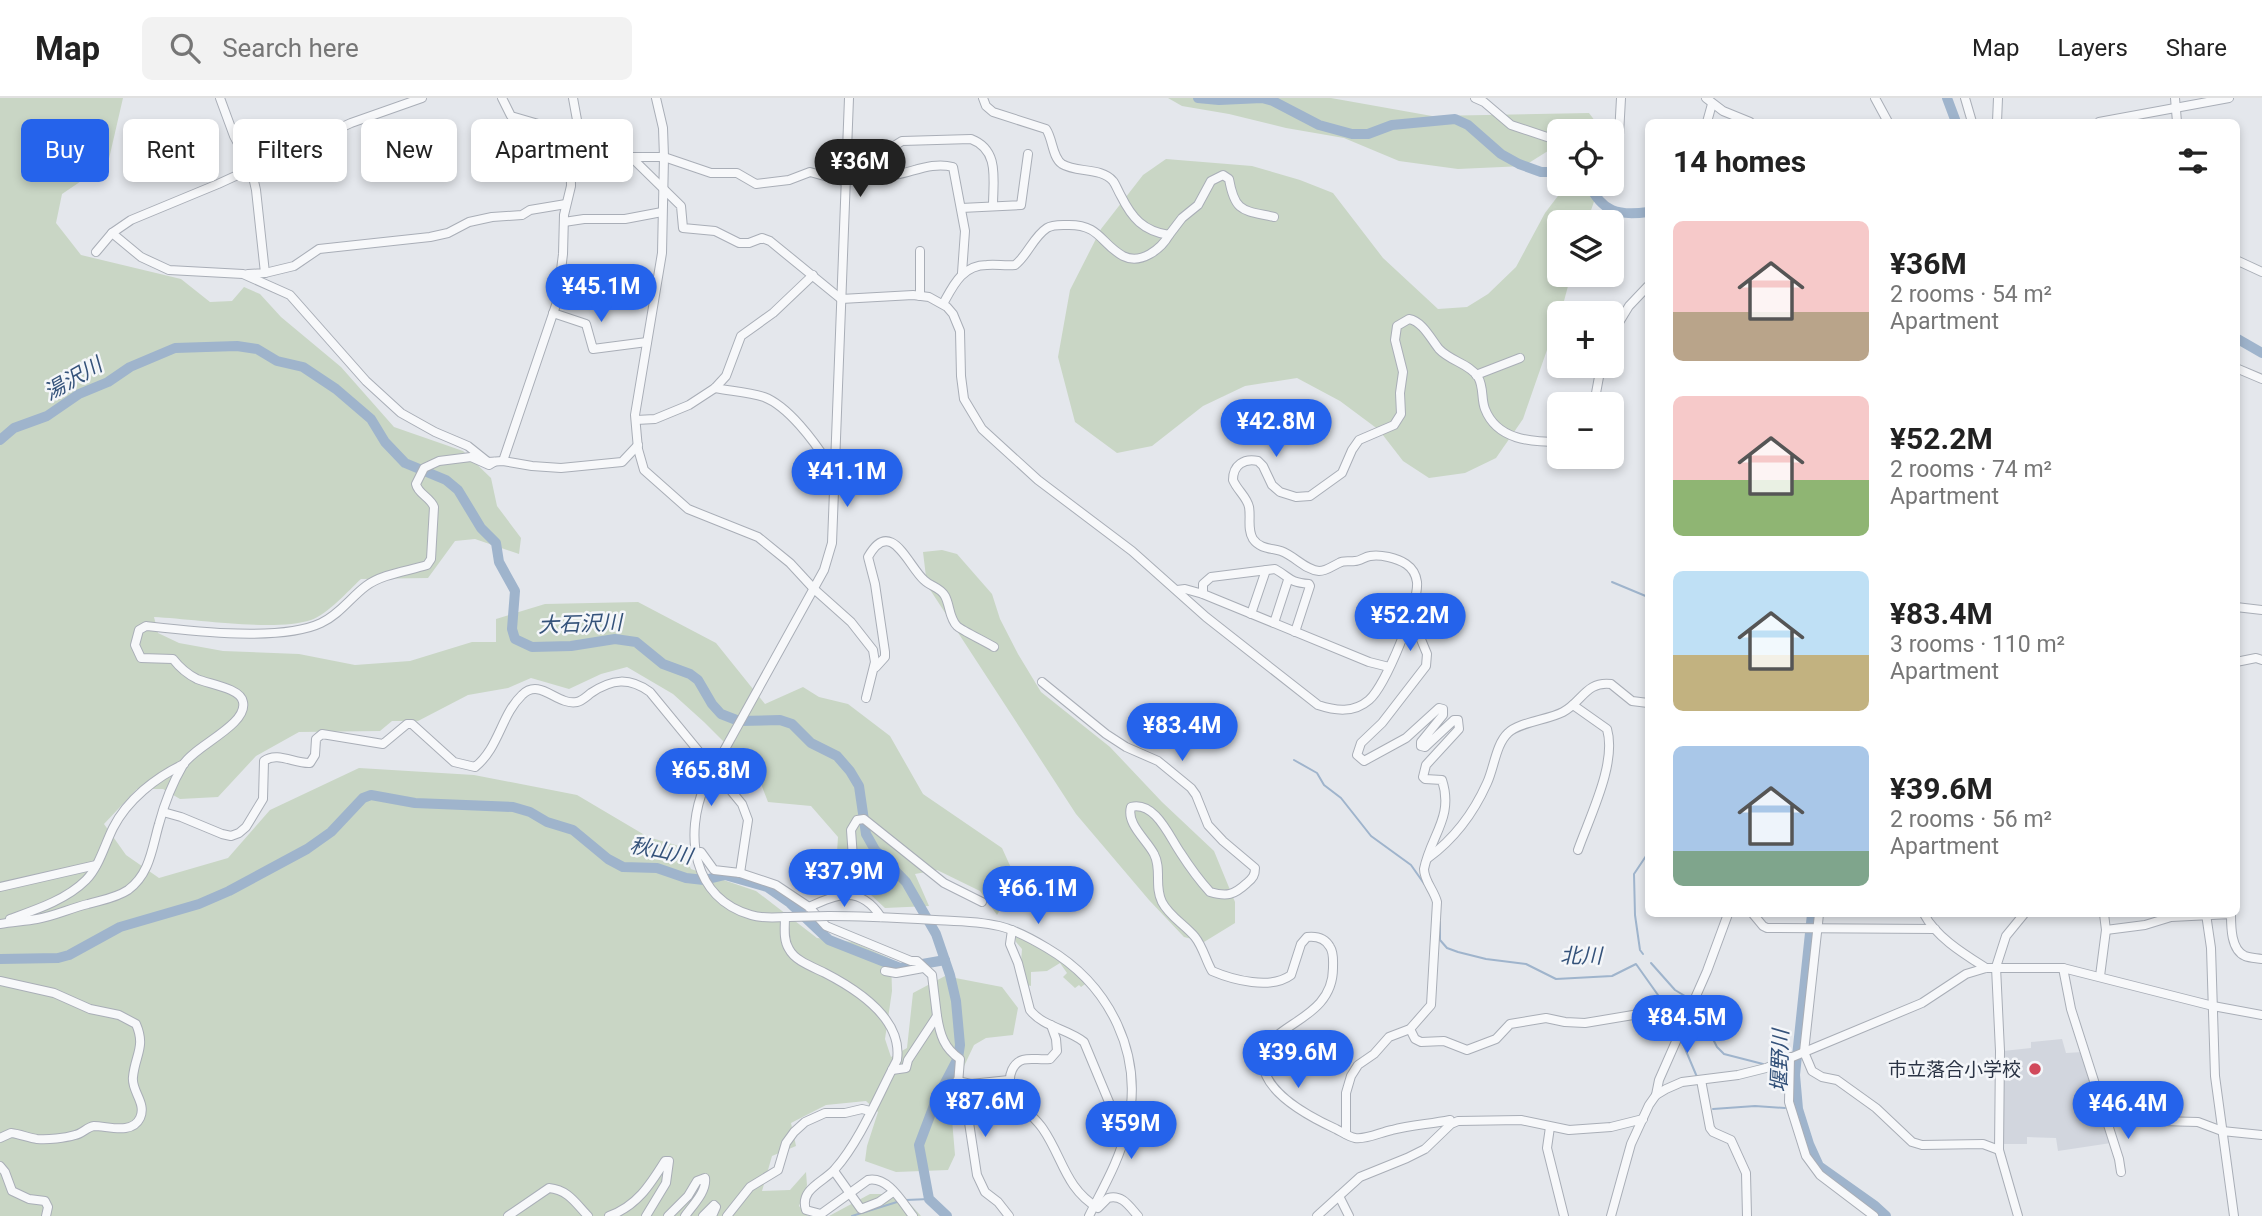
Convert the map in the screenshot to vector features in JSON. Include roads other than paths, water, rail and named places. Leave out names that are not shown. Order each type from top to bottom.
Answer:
[{"type":"street","points":[[220,98],[233,133]]},
{"type":"street","points":[[347,125],[422,98]]},
{"type":"street","points":[[502,98],[511,116],[520,119]]},
{"type":"street","points":[[573,98],[577,119]]},
{"type":"street","points":[[656,98],[663,128],[662,253],[636,420],[644,470],[688,509],[758,537],[790,562],[814,589],[851,622],[873,650],[874,670],[866,698]]},
{"type":"street","points":[[849,98],[832,543],[824,570],[713,770],[695,811],[695,853],[713,891],[737,910],[760,917],[881,916],[976,922],[1012,930],[1073,965],[1103,998],[1116,1019],[1127,1048],[1131,1072],[1132,1095],[1124,1138],[1089,1216]]},
{"type":"street","points":[[984,98],[986,106],[993,112],[1046,130],[1051,136],[1056,157],[1061,164],[1106,176],[1113,182],[1129,213],[1139,225],[1168,235]]},
{"type":"street","points":[[1475,98],[1484,102],[1511,125],[1547,137]]},
{"type":"street","points":[[1620,119],[1621,98]]},
{"type":"street","points":[[1875,98],[1886,119]]},
{"type":"street","points":[[1965,98],[1971,119]]},
{"type":"street","points":[[1997,119],[1998,98]]},
{"type":"street","points":[[2175,98],[2177,119]]},
{"type":"street","points":[[2117,119],[2229,98]]},
{"type":"street","points":[[1707,119],[1709,101],[1740,119]]},
{"type":"street","points":[[846,169],[879,169],[890,166],[894,146],[902,141],[971,139],[980,143],[992,158],[993,206]]},
{"type":"street","points":[[961,208],[1021,205],[1028,154]]},
{"type":"street","points":[[633,157],[664,158],[711,173],[737,173],[756,184],[789,180],[810,172],[846,182]]},
{"type":"street","points":[[633,159],[681,206],[683,228],[715,231],[739,243],[749,243],[762,238],[770,241],[841,299],[920,296],[943,304],[953,314],[960,331],[961,390],[976,423],[1038,480],[1132,551],[1206,617],[1318,705],[1331,710],[1345,711],[1368,700],[1378,688],[1405,629],[1417,580],[1411,569],[1397,560],[1373,556],[1317,570],[1288,554],[1263,547],[1256,542],[1250,531],[1248,504],[1234,483],[1233,472],[1239,464],[1258,461],[1276,489],[1287,495],[1304,497],[1315,493],[1342,473],[1359,440],[1389,429],[1398,420],[1402,408],[1400,393],[1404,372],[1394,335],[1397,326],[1404,320],[1414,320],[1447,356],[1476,375],[1482,388],[1485,408],[1490,418],[1504,432],[1520,439],[1547,441]]},
{"type":"street","points":[[879,169],[879,176],[890,177],[925,166],[953,167],[965,231],[962,274]]},
{"type":"street","points":[[96,252],[112,233],[131,220],[233,176]]},
{"type":"street","points":[[943,304],[962,274],[977,265],[1015,265],[1047,228],[1056,225],[1093,228],[1124,256],[1132,258],[1155,251],[1163,245],[1182,218],[1198,205],[1211,181],[1223,176],[1228,179],[1236,205],[1243,211],[1274,217]]},
{"type":"street","points":[[255,182],[265,273]]},
{"type":"street","points":[[499,462],[554,313],[571,182]]},
{"type":"street","points":[[112,233],[141,257],[169,270],[265,273],[294,266],[319,249],[430,237],[448,233],[469,222],[522,215],[530,210],[566,204]]},
{"type":"street","points":[[564,222],[625,219],[662,212]]},
{"type":"street","points":[[920,251],[920,296]]},
{"type":"street","points":[[2240,262],[2262,272]]},
{"type":"street","points":[[243,274],[290,295],[358,373],[401,413],[468,446],[488,461],[561,468],[622,462],[638,445]]},
{"type":"street","points":[[636,420],[655,419],[689,405],[715,388],[726,376],[741,336],[773,313],[813,275]]},
{"type":"street","points":[[1624,314],[1645,289]]},
{"type":"street","points":[[554,313],[586,324],[593,349],[647,342]]},
{"type":"street","points":[[1476,375],[1520,358]]},
{"type":"street","points":[[2240,370],[2262,379]]},
{"type":"street","points":[[715,388],[763,397],[782,407],[828,463],[834,464]]},
{"type":"street","points":[[0,923],[39,919],[127,891],[144,874],[163,812],[184,764],[193,752],[231,726],[241,713],[244,702],[241,696],[233,691],[199,680],[181,669],[173,659],[141,658],[135,645],[139,630],[146,626],[200,631],[286,632],[306,630],[323,623],[372,583],[427,565],[431,559],[434,507],[431,499],[417,489],[417,480],[424,468],[455,458],[471,457],[489,465],[499,462]]},
{"type":"street","points":[[874,670],[885,657],[885,652],[875,584],[868,557],[877,544],[884,542],[899,546],[922,579],[943,593],[957,626],[995,647]]},
{"type":"street","points":[[1203,594],[1203,584],[1210,578],[1275,569],[1288,580],[1310,586],[1295,632]]},
{"type":"street","points":[[1251,614],[1266,570]]},
{"type":"street","points":[[1274,623],[1288,580]]},
{"type":"street","points":[[1177,590],[1185,589],[1203,594],[1368,662],[1389,667]]},
{"type":"street","points":[[2240,607],[2262,610]]},
{"type":"street","points":[[1346,1134],[1346,1093],[1351,1076],[1358,1065],[1374,1054],[1390,1037],[1410,1029],[1431,1005],[1437,902],[1435,892],[1424,877],[1426,860],[1444,816],[1446,803],[1442,780],[1425,779],[1424,772],[1426,765],[1459,729],[1458,720],[1451,722],[1422,747],[1421,742],[1443,715],[1443,709],[1438,708],[1406,738],[1391,748],[1364,761],[1357,755],[1361,743],[1382,723],[1426,666],[1427,654],[1420,636],[1415,631],[1405,629]]},
{"type":"street","points":[[2240,661],[2256,658],[2262,660]]},
{"type":"street","points":[[163,812],[222,834],[231,836],[239,833],[246,827],[263,799],[264,761],[268,757],[310,763],[316,755],[316,738],[322,734],[383,744],[407,724],[412,724],[454,762],[475,767],[494,745],[514,704],[524,692],[538,688],[578,702],[613,681],[626,681],[638,684],[650,692],[747,813],[744,857],[740,873]]},
{"type":"street","points":[[1042,682],[1106,734],[1126,747],[1158,761],[1191,788],[1208,825],[1255,868],[1251,879],[1237,892],[1231,895],[1210,892],[1182,856],[1163,824],[1144,808],[1137,805],[1130,807],[1130,817],[1154,852],[1158,863],[1158,891],[1161,901],[1198,941],[1212,971],[1224,976],[1279,983],[1291,975],[1301,944],[1307,937],[1315,936],[1328,943],[1333,955],[1333,973],[1324,997],[1308,1015],[1271,1041],[1265,1050],[1264,1068],[1278,1094],[1306,1114],[1346,1134],[1362,1138],[1393,1129],[1450,1120]]},
{"type":"street","points":[[1426,860],[1443,846],[1475,807],[1504,736],[1511,730],[1563,712],[1593,685],[1611,684],[1632,701],[1645,703]]},
{"type":"street","points":[[1573,705],[1607,729],[1610,749],[1604,778],[1578,849]]},
{"type":"street","points":[[0,923],[46,905],[86,881],[128,806],[167,772],[184,764]]},
{"type":"street","points":[[839,895],[854,872],[851,830],[861,820],[944,883],[982,902]]},
{"type":"street","points":[[695,853],[701,852],[714,870],[740,873],[776,885],[809,907],[826,926],[911,961],[932,975],[940,1035],[951,1053],[960,1059],[957,1097],[968,1116],[979,1182],[1009,1216]]},
{"type":"street","points":[[0,887],[96,866]]},
{"type":"street","points":[[809,907],[839,895],[856,895],[866,900],[881,916]]},
{"type":"street","points":[[787,917],[788,948],[795,957],[855,991],[881,1014],[897,1036],[898,1049],[892,1070],[834,1171],[805,1197],[806,1210],[821,1214],[874,1178],[881,1179],[913,1216]]},
{"type":"street","points":[[1611,1216],[1625,1159],[1656,1095],[1659,1080],[1694,1003],[1727,917]]},
{"type":"street","points":[[1755,917],[1762,926],[1768,928],[1935,929]]},
{"type":"street","points":[[1819,917],[1803,1052],[1812,1072],[1837,1080],[1876,1108],[1912,1142],[1922,1145],[1983,1144],[1999,1150]]},
{"type":"street","points":[[1926,917],[1935,929],[1986,968]]},
{"type":"street","points":[[2018,1216],[1999,1150],[2000,1051],[1996,967],[2006,936],[2022,917]]},
{"type":"street","points":[[2101,976],[2104,917]]},
{"type":"street","points":[[2105,930],[2144,925],[2171,917]]},
{"type":"street","points":[[2206,917],[2211,948],[2216,1076],[2234,1216]]},
{"type":"street","points":[[2231,917],[2232,934],[2239,952],[2262,959]]},
{"type":"street","points":[[1012,930],[1010,944],[1018,963],[1027,1006],[1034,1015],[1084,1042],[1124,1138]]},
{"type":"street","points":[[886,971],[896,973],[920,966]]},
{"type":"street","points":[[1656,1095],[1682,1082],[1738,1075],[1766,1068],[1922,1003],[1966,974],[1986,968],[2063,968],[2262,1016],[2262,1007]]},
{"type":"street","points":[[2063,968],[2071,1009],[2119,1158],[2121,1172]]},
{"type":"street","points":[[0,981],[54,993],[90,1009],[119,1015],[136,1024],[141,1038],[141,1049],[132,1080],[142,1106],[140,1117],[130,1127],[109,1129],[93,1126],[77,1135],[36,1139],[11,1133],[0,1139]]},
{"type":"street","points":[[1410,1029],[1415,1039],[1420,1042],[1444,1041],[1467,1050],[1496,1039],[1510,1024],[1536,1019],[1585,1023],[1633,1015],[1684,1026]]},
{"type":"street","points":[[892,1070],[906,1068],[908,1060],[937,1016]]},
{"type":"street","points":[[1051,1025],[1057,1046],[1053,1056],[1045,1060],[1025,1058],[1012,1069],[1010,1080],[1019,1104],[1047,1136],[1069,1182],[1094,1206],[1098,1208],[1108,1198],[1118,1197],[1125,1200],[1138,1216]]},
{"type":"street","points":[[1791,1057],[1789,1102],[1806,1156],[1820,1175],[1874,1216]]},
{"type":"street","points":[[957,1082],[971,1084],[1010,1080]]},
{"type":"street","points":[[1701,1080],[1710,1128],[1731,1140],[1746,1173],[1747,1216]]},
{"type":"street","points":[[727,1216],[750,1187],[778,1170],[786,1143],[805,1122],[825,1113],[845,1113],[862,1109],[870,1111]]},
{"type":"street","points":[[2105,1119],[2152,1117],[2159,1121],[2198,1122],[2222,1131],[2262,1135]]},
{"type":"street","points":[[1317,1216],[1360,1177],[1426,1149],[1451,1124],[1458,1121],[1521,1120],[1569,1130],[1589,1130],[1643,1119]]},
{"type":"street","points":[[1550,1127],[1547,1148],[1564,1216]]},
{"type":"street","points":[[608,1216],[637,1200],[648,1189],[665,1161],[669,1161],[666,1183],[646,1216]]},
{"type":"street","points":[[0,1166],[12,1191],[29,1199],[45,1201],[48,1207],[46,1216]]},
{"type":"street","points":[[834,1171],[860,1209],[898,1198]]},
{"type":"street","points":[[668,1216],[688,1196],[697,1181],[705,1178],[703,1190],[685,1216]]},
{"type":"street","points":[[508,1216],[549,1188],[569,1195],[588,1216]]},
{"type":"street","points":[[1339,1196],[1349,1216]]},
{"type":"street","points":[[703,1216],[714,1205],[716,1208],[712,1216]]},
{"type":"waterway","name":"堰野川","points":[[1198,98],[1262,98],[1319,125],[1352,134],[1368,134],[1392,125],[1455,119],[1468,125],[1501,154],[1519,164],[1547,172]]},
{"type":"waterway","points":[[1947,98],[1955,119]]},
{"type":"waterway","name":"堰野川","points":[[1596,196],[1612,210],[1645,212]]},
{"type":"waterway","points":[[2240,340],[2262,353]]},
{"type":"waterway","name":"大石沢川","points":[[0,440],[14,428],[47,416],[79,394],[108,382],[130,367],[175,348],[237,346],[257,349],[277,361],[303,367],[336,389],[371,419],[385,442],[405,463],[446,480],[458,490],[481,528],[496,543],[499,562],[515,591],[512,629],[515,639],[532,647],[571,646],[615,639],[636,642],[663,664],[690,674],[698,680],[721,714],[739,721],[780,720],[792,724],[811,743],[837,756],[859,786],[866,834],[875,850],[906,882],[936,934],[950,975],[956,1001],[960,1045],[958,1058],[936,1100],[919,1145],[929,1199],[947,1216]]},
{"type":"waterway","points":[[1612,582],[1645,596]]},
{"type":"waterway","name":"北川","points":[[1294,760],[1317,773],[1324,785],[1341,798],[1371,836],[1411,865],[1425,885]]},
{"type":"waterway","name":"秋山川","points":[[0,959],[58,958],[69,955],[120,927],[199,904],[229,891],[307,849],[331,832],[363,798],[371,795],[415,803],[513,807],[573,830],[608,859],[623,867],[657,868],[686,878],[704,880],[725,875],[767,887],[790,903],[829,940],[900,968],[945,960]]},
{"type":"waterway","points":[[1643,954],[1640,950],[1635,915],[1634,874],[1645,858]]},
{"type":"waterway","name":"堰野川","points":[[1812,917],[1795,1075],[1798,1109],[1819,1166],[1886,1216]]},
{"type":"waterway","name":"北川","points":[[1440,922],[1440,940],[1447,948],[1486,959],[1526,964],[1556,979],[1612,976],[1636,964],[1675,1019]]},
{"type":"waterway","points":[[1651,963],[1675,990],[1690,999]]},
{"type":"waterway","points":[[1696,1006],[1717,1047],[1724,1054],[1763,1064]]},
{"type":"waterway","name":"北川","points":[[1681,1039],[1697,1077]]},
{"type":"waterway","points":[[1777,1068],[1786,1076]]},
{"type":"waterway","name":"北川","points":[[1713,1109],[1755,1106],[1785,1108]]},
{"type":"waterway","points":[[906,1200],[929,1199]]},
{"type":"waterway","points":[[852,1216],[897,1202]]},
{"type":"place","name":"市立落合小学校","points":[[2035,1069]]},
{"type":"water label","name":"湯沢川","points":[[73,379]]}]
